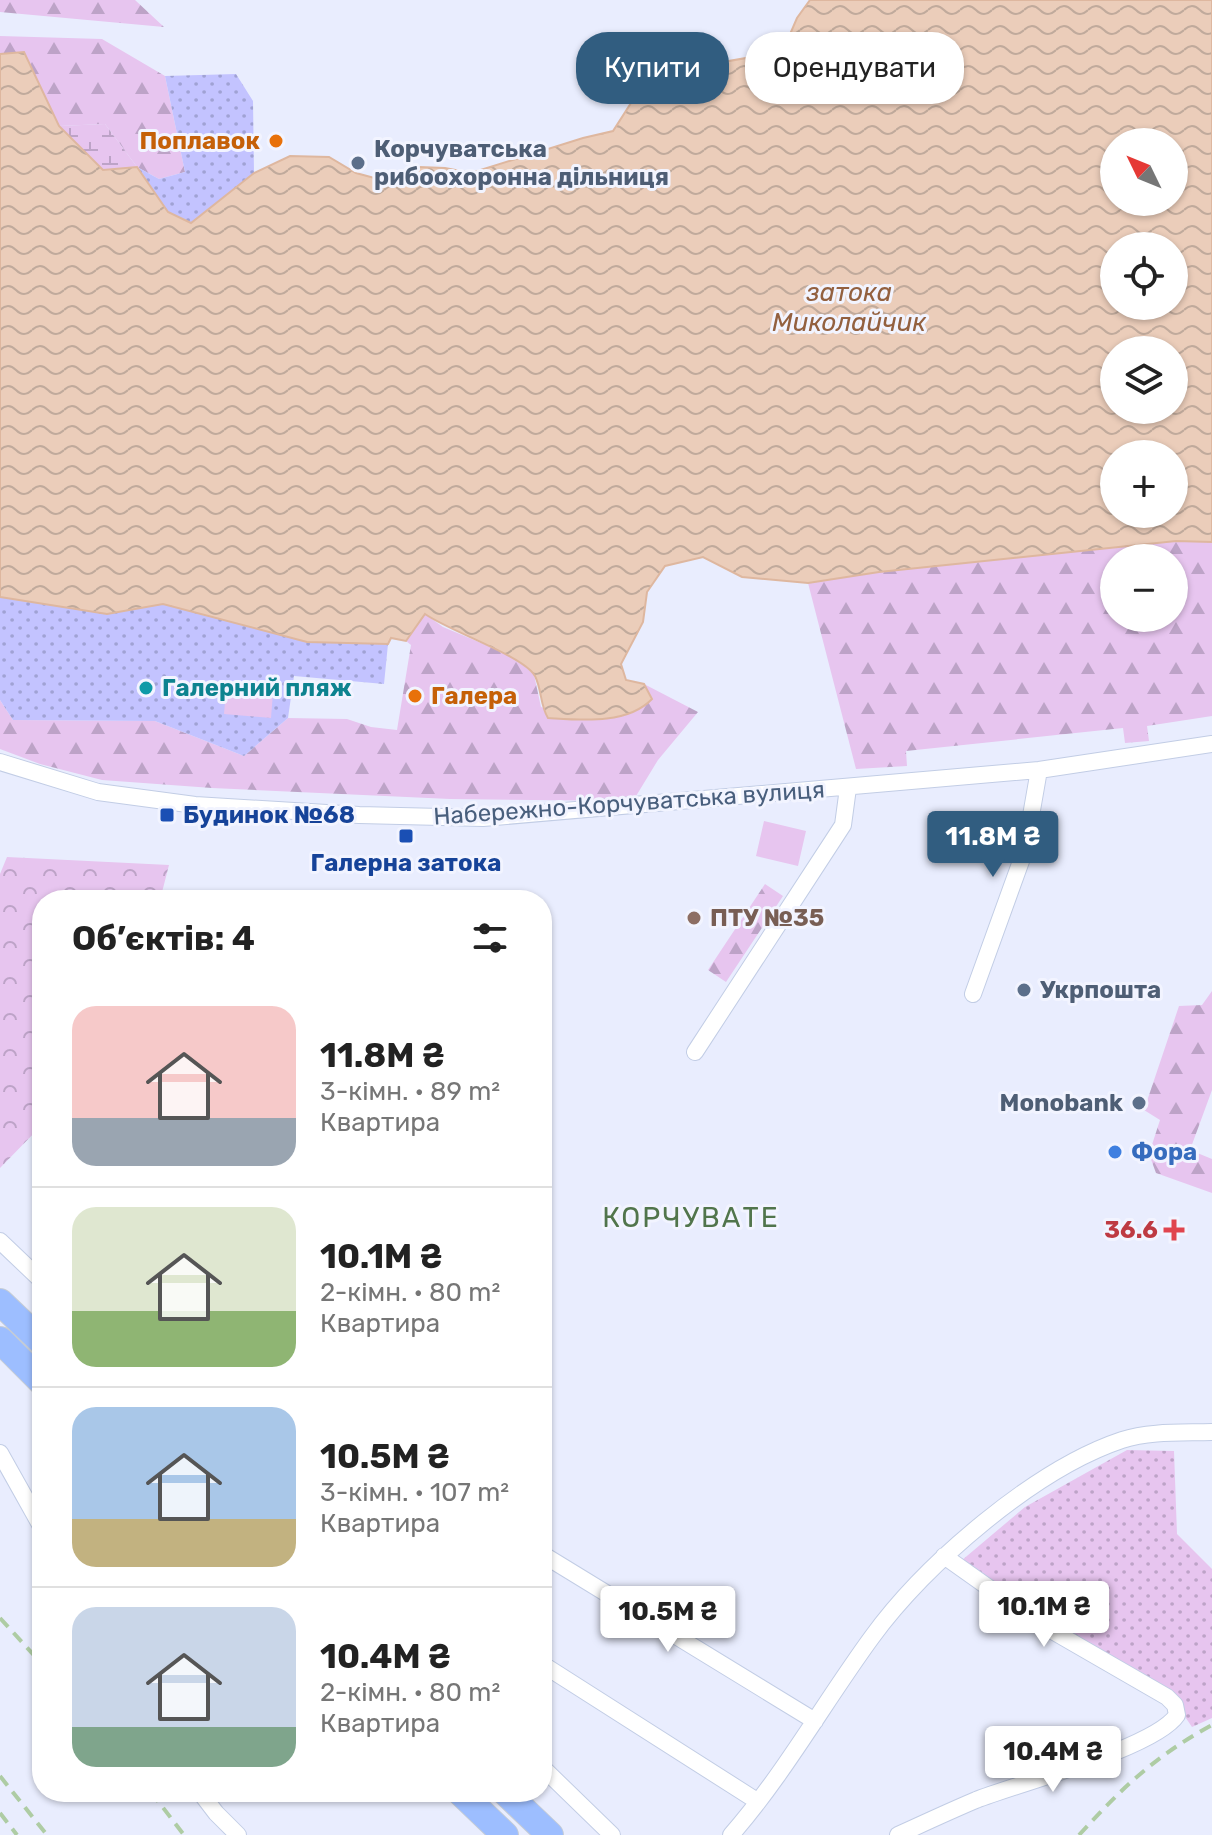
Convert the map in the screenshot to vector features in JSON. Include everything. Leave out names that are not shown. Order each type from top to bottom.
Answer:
[{"type":"highway","points":[[0,1302],[32,1332]]},
{"type":"highway","points":[[0,1340],[32,1372]]},
{"type":"highway","points":[[470,1802],[505,1835]]},
{"type":"highway","points":[[515,1802],[550,1835]]},
{"type":"street","name":"Набережно-Корчуватська вулиця","points":[[0,762],[98,792],[195,805],[408,818],[483,818],[1039,770],[1212,744]]},
{"type":"street","points":[[973,994],[1025,850],[1039,770]]},
{"type":"street","points":[[695,1052],[843,825],[848,788]]},
{"type":"street","points":[[0,1241],[32,1271]]},
{"type":"street","points":[[731,1835],[815,1721],[873,1635],[944,1556],[1034,1485],[1080,1457],[1148,1434],[1212,1432]]},
{"type":"street","points":[[0,1453],[32,1510]]},
{"type":"street","points":[[898,1835],[976,1800],[1136,1744],[1171,1724],[1177,1715],[1175,1705],[1167,1697],[1037,1622],[944,1556]]},
{"type":"street","points":[[552,1560],[815,1721]]},
{"type":"street","points":[[552,1670],[757,1801]]},
{"type":"street","points":[[552,1777],[612,1835]]},
{"type":"street","points":[[208,1802],[238,1835]]},
{"type":"green space","points":[[0,0],[135,0],[164,27],[0,12]]},
{"type":"green space","points":[[0,36],[102,39],[165,76],[185,172],[159,179],[137,167],[105,124],[59,126],[24,52],[0,54]]},
{"type":"green space","points":[[24,52],[59,126],[105,124],[137,167],[124,180],[92,201],[0,54]]},
{"type":"green space","points":[[1212,542],[1212,716],[1147,726],[1149,741],[1125,743],[1123,728],[906,751],[907,766],[856,769],[808,583],[879,572],[1100,549],[1100,632],[1188,632],[1188,544],[1147,544]]},
{"type":"green space","points":[[425,614],[443,627],[515,657],[534,675],[541,707],[563,715],[594,720],[630,713],[652,699],[644,684],[698,712],[658,760],[633,801],[450,799],[102,780],[40,764],[0,749],[0,700],[13,720],[155,721],[244,756],[288,718],[347,719],[371,727],[397,730],[411,645],[406,641]]},
{"type":"green space","points":[[226,690],[273,693],[271,718],[224,714]]},
{"type":"green space","points":[[764,821],[806,831],[798,866],[756,856]]},
{"type":"green space","points":[[7,857],[169,865],[163,890],[32,890],[32,1135],[0,1168],[0,874]]},
{"type":"green space","points":[[765,884],[783,896],[726,982],[708,970]]},
{"type":"green space","points":[[1212,991],[1212,1090],[1190,1150],[1212,1159],[1212,1193],[1156,1173],[1149,1154],[1160,1120],[1144,1110],[1179,1006],[1202,1005]]},
{"type":"green space","points":[[1127,1450],[1174,1451],[1177,1534],[1212,1569],[1212,1718],[1192,1727],[1175,1702],[961,1561],[1025,1507]]},
{"type":"sand","points":[[236,74],[253,101],[254,173],[191,223],[168,212],[137,167],[159,179],[185,172],[165,76]]},
{"type":"sand","name":"Галерний пляж","points":[[0,597],[107,614],[163,604],[307,642],[388,644],[384,684],[294,676],[288,718],[244,756],[155,721],[13,720],[0,700]]},
{"type":"water","name":"затока Миколайчик","points":[[810,0],[1212,0],[1212,542],[1100,544],[1100,549],[879,572],[808,583],[742,577],[703,557],[665,566],[647,592],[643,622],[621,664],[626,680],[644,684],[652,699],[630,713],[589,720],[548,718],[535,676],[528,668],[425,614],[406,641],[391,638],[388,644],[307,642],[163,604],[107,614],[0,597],[0,54],[24,52],[59,126],[103,170],[137,167],[168,212],[191,223],[254,173],[290,156],[329,157],[356,173],[389,182],[419,167],[471,173],[613,131],[630,104],[729,104],[729,61],[745,58],[745,104],[964,104],[964,32],[791,32]]},
{"type":"railway","points":[[0,1618],[32,1653]]},
{"type":"railway","points":[[1079,1835],[1140,1774],[1212,1725]]},
{"type":"railway","points":[[0,1776],[47,1835]]},
{"type":"railway","points":[[159,1802],[184,1835]]},
{"type":"railway","points":[[0,1813],[17,1835]]},
{"type":"place","name":"Поплавок","points":[[276,141]]},
{"type":"place","name":"Корчуватська рибоохоронна дільниця","points":[[358,163]]},
{"type":"place","name":"Галерний пляж","points":[[146,688]]},
{"type":"place","name":"Галера","points":[[415,696]]},
{"type":"place","name":"Будинок №68","points":[[167,815]]},
{"type":"place","name":"Галерна затока","points":[[406,836]]},
{"type":"place","name":"ПТУ №35","points":[[694,918]]},
{"type":"place","name":"Укрпошта","points":[[1024,990]]},
{"type":"place","name":"Monobank","points":[[1139,1103]]},
{"type":"place","name":"Фора","points":[[1115,1152]]},
{"type":"place","name":"36.6","points":[[1174,1230]]},
{"type":"district","name":"КОРЧУВАТЕ","points":[[691,1217]]}]
